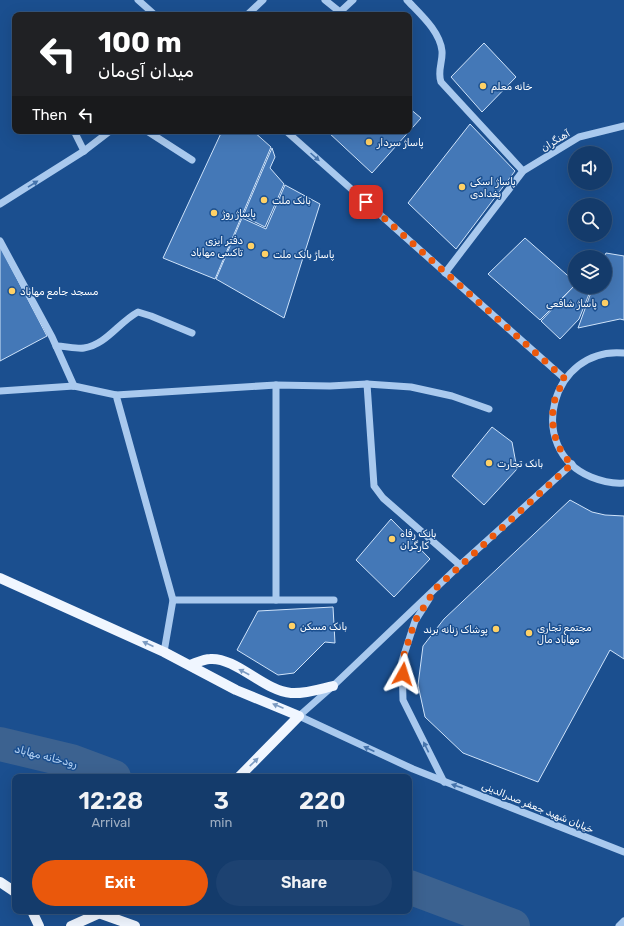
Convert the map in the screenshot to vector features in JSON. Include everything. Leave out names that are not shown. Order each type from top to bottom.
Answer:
[{"type":"main road","points":[[0,578],[164,652],[236,690],[299,716],[242,774]]},
{"type":"main road","points":[[0,584],[17,586]]},
{"type":"main road","points":[[190,665],[210,659],[223,661],[275,689],[290,693],[307,692],[334,686]]},
{"type":"main road","points":[[0,882],[12,885]]},
{"type":"main road","points":[[0,882],[12,890]]},
{"type":"main road","points":[[33,914],[39,926]]},
{"type":"main road","points":[[71,926],[94,914]]},
{"type":"main road","points":[[93,926],[97,914]]},
{"type":"main road","points":[[100,914],[112,926]]},
{"type":"main road","points":[[103,914],[135,926]]},
{"type":"street","points":[[138,0],[152,12]]},
{"type":"street","points":[[250,12],[263,0]]},
{"type":"street","points":[[325,0],[340,12],[353,0]]},
{"type":"street","points":[[407,0],[428,23],[438,39],[442,51],[439,76],[441,82],[523,171],[445,273]]},
{"type":"street","name":"آهنگران","points":[[523,171],[579,137],[624,126]]},
{"type":"street","points":[[76,134],[84,151]]},
{"type":"street","points":[[0,204],[84,151],[106,134]]},
{"type":"street","points":[[153,134],[192,160]]},
{"type":"street","points":[[289,134],[565,379]]},
{"type":"street","points":[[0,241],[56,346],[74,386]]},
{"type":"street","points":[[56,346],[84,348],[105,339],[131,315],[138,312],[192,333]]},
{"type":"street","points":[[624,353],[614,352],[595,356],[578,365],[565,379],[555,399],[552,421],[557,443],[572,464],[584,474],[602,481],[624,483]]},
{"type":"street","points":[[0,391],[74,386],[116,396],[276,385],[330,386],[367,384],[411,387],[452,396],[489,409]]},
{"type":"street","points":[[367,384],[374,486],[383,498],[460,565]]},
{"type":"street","points":[[276,385],[276,600]]},
{"type":"street","points":[[116,396],[173,600],[164,652]]},
{"type":"street","points":[[299,716],[334,686],[460,565],[572,464]]},
{"type":"street","points":[[436,588],[415,621],[402,661],[403,700],[444,782]]},
{"type":"street","points":[[173,600],[334,600]]},
{"type":"street","name":"خیابان شهید جعفر صدرالدینی","points":[[299,716],[444,782],[624,852]]},
{"type":"street","points":[[619,926],[624,921]]},
{"type":"building","name":"خانه معلم","points":[[484,43],[516,77],[482,112],[451,77]]},
{"type":"building","name":"پاساژ سردار","points":[[412,110],[421,118],[412,128]]},
{"type":"building","name":"پاساژ اسکی بغدادی","points":[[470,124],[515,171],[456,249],[408,203]]},
{"type":"building","name":"پاساژ روژ","points":[[221,134],[256,134],[271,147],[215,279],[163,258]]},
{"type":"building","name":"پاساژ سردار","points":[[330,134],[407,134],[372,173]]},
{"type":"building","name":"بانک ملت","points":[[272,148],[275,157],[270,168],[284,184],[265,227],[243,216]]},
{"type":"building","name":"پاساژ بانک ملت","points":[[285,185],[320,204],[284,318],[216,279],[242,218],[266,229]]},
{"type":"building","points":[[525,238],[568,276],[568,292],[540,320],[488,274]]},
{"type":"building","name":"مسجد جامع مهاباد","points":[[0,246],[47,336],[0,361]]},
{"type":"building","name":"پاساژ شافعی","points":[[612,254],[624,256],[624,320],[620,319],[578,328],[590,294],[612,294]]},
{"type":"building","points":[[568,292],[568,294],[589,294],[579,319],[560,339],[541,321]]},
{"type":"building","name":"بانک تجارت","points":[[492,427],[512,442],[517,469],[484,505],[452,476]]},
{"type":"building","name":"مجتمع تجاری مهاباد مال","points":[[570,500],[592,512],[605,515],[624,516],[624,659],[610,650],[538,782],[463,753],[425,717],[418,685],[423,646],[444,619]]},
{"type":"building","name":"بانک رفاه کارگران","points":[[391,519],[430,559],[394,597],[356,560]]},
{"type":"building","name":"بانک مسکن","points":[[333,607],[335,643],[325,642],[294,673],[278,675],[237,650],[258,611]]},
{"type":"waterway","name":"رودخانه مهاباد","points":[[0,744],[71,761],[106,774]]},
{"type":"waterway","name":"رودخانه مهاباد","points":[[412,888],[513,926]]},
{"type":"place","name":"خانه معلم","points":[[483,86]]},
{"type":"place","name":"پاساژ سردار","points":[[369,142]]},
{"type":"place","name":"پاساژ اسکی بغدادی","points":[[462,187]]},
{"type":"place","name":"بانک ملت","points":[[264,200]]},
{"type":"place","name":"پاساژ روژ","points":[[214,213]]},
{"type":"place","name":"دفتر ایزی تاکسی مهاباد","points":[[251,246]]},
{"type":"place","name":"پاساژ بانک ملت","points":[[265,254]]},
{"type":"place","name":"مسجد جامع مهاباد","points":[[12,291]]},
{"type":"place","name":"پاساژ شافعی","points":[[605,303]]},
{"type":"place","name":"بانک تجارت","points":[[489,463]]},
{"type":"place","name":"بانک رفاه کارگران","points":[[392,539]]},
{"type":"place","name":"بانک مسکن","points":[[292,626]]},
{"type":"place","name":"پوشاک زنانه برند","points":[[496,629]]},
{"type":"place","name":"مجتمع تجاری مهاباد مال","points":[[529,633]]},
{"type":"route","points":[[366,202],[565,379],[555,399],[552,421],[557,443],[569,462],[572,464],[436,588],[415,621],[402,661],[403,674]]}]
